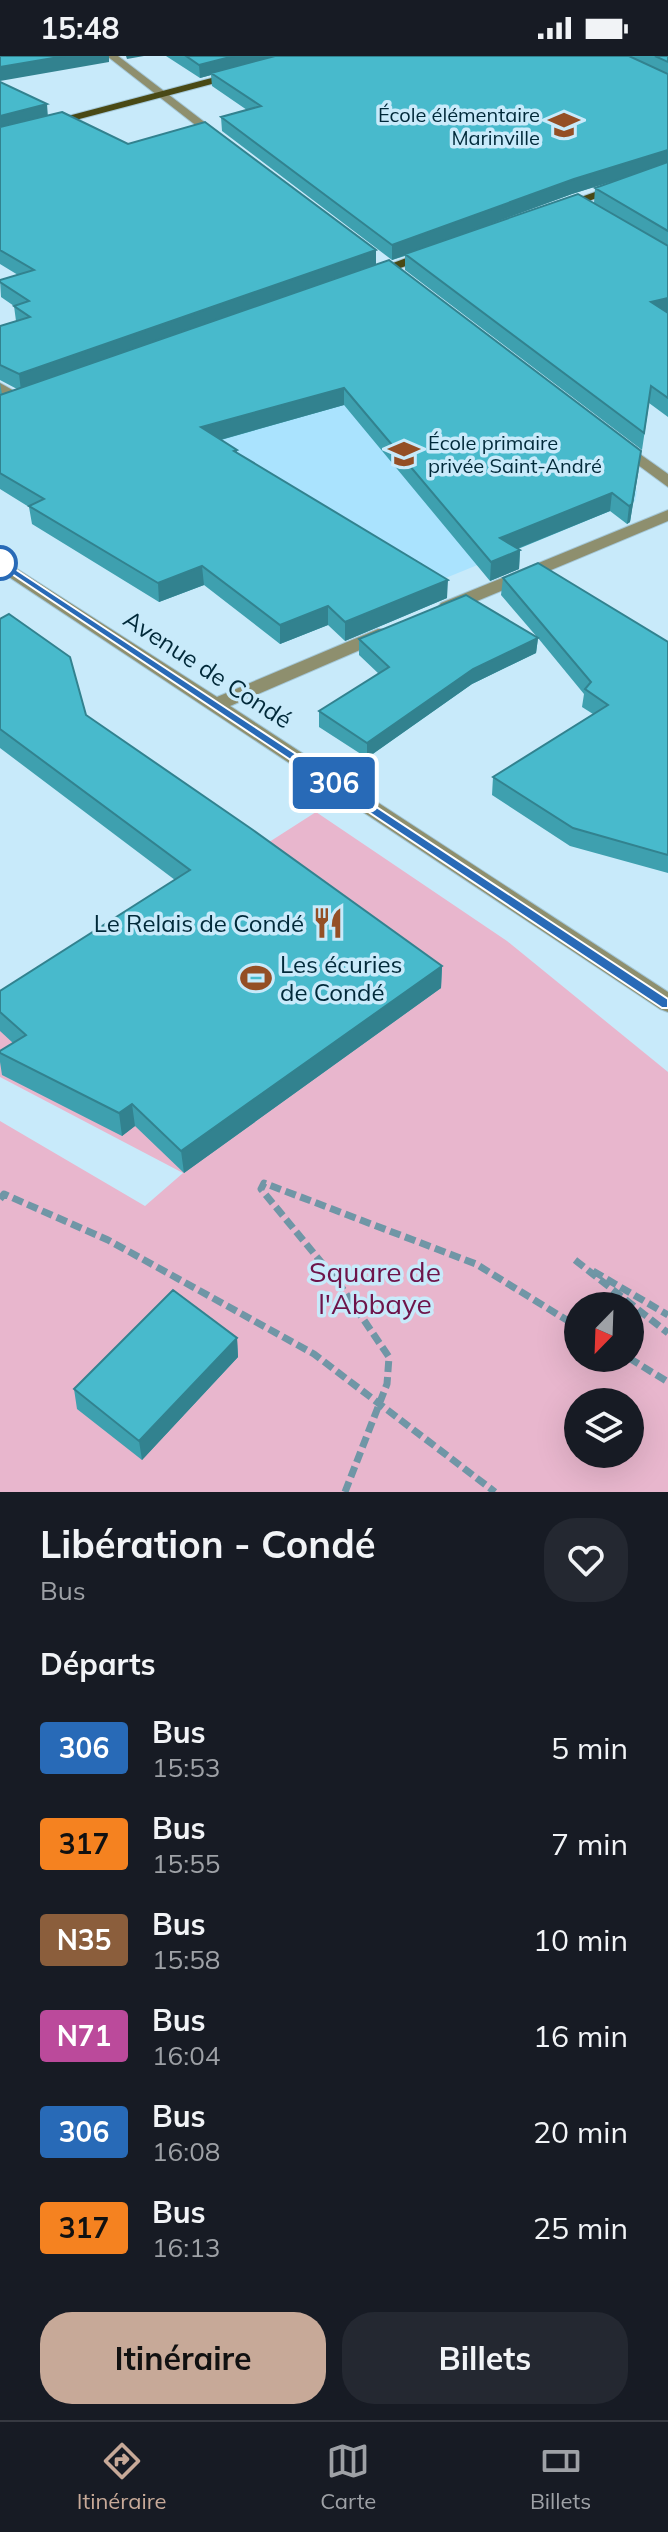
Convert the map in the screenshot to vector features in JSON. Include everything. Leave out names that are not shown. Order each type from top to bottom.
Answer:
[{"type":"main road","points":[[0,137],[248,72]]},
{"type":"main road","points":[[549,210],[668,169]]},
{"type":"main road","points":[[348,282],[438,250]]},
{"type":"main road","points":[[0,407],[27,397]]},
{"type":"street","points":[[112,56],[225,143]]},
{"type":"street","points":[[577,200],[594,211]]},
{"type":"street","points":[[0,387],[27,397]]},
{"type":"street","points":[[607,435],[668,482]]},
{"type":"street","points":[[437,611],[668,515]]},
{"type":"street","name":"Avenue de Condé","points":[[0,563],[668,1003]]},
{"type":"street","points":[[215,705],[408,623]]},
{"type":"path","points":[[345,1492],[390,1373],[389,1357],[340,1285],[261,1189],[264,1183],[476,1264],[564,1318]]},
{"type":"path","points":[[1,1196],[108,1240],[300,1347],[495,1492]]},
{"type":"path","points":[[668,1315],[575,1260],[668,1333]]},
{"type":"path","points":[[644,1367],[668,1382]]},
{"type":"shaded area","name":"École primaire privée Saint-André","points":[[387,295],[637,491],[635,501],[426,586],[111,387]]},
{"type":"green space","name":"Square de l'Abbaye","points":[[316,812],[507,941],[668,1072],[668,1492],[0,1492],[0,1121],[145,1206],[183,1173],[0,1077],[0,1015]]},
{"type":"building","points":[[0,56],[65,56],[0,67]]},
{"type":"building","points":[[186,56],[234,56],[199,65]]},
{"type":"building","points":[[275,56],[629,56],[668,74],[668,150],[574,179],[392,245],[221,117],[261,106],[211,73]]},
{"type":"building","points":[[0,82],[47,104],[0,116]]},
{"type":"building","points":[[62,112],[128,144],[205,122],[376,250],[19,374],[0,365],[0,326],[30,317],[14,306],[29,301],[0,280],[34,270],[0,250],[0,127]]},
{"type":"building","points":[[668,162],[668,231],[595,188]]},
{"type":"building","points":[[578,194],[668,246],[668,298],[651,302],[668,313],[668,398],[651,386],[644,433],[405,254]]},
{"type":"building","points":[[389,260],[641,451],[632,504],[629,506],[612,493],[500,538],[520,550],[491,562],[344,388],[201,427],[237,450],[234,451],[448,580],[345,622],[328,606],[280,625],[202,566],[158,583],[29,506],[44,499],[0,473],[0,395]]},
{"type":"building","points":[[538,563],[668,642],[668,855],[573,828],[493,777],[608,705],[585,689],[591,682],[503,578]]},
{"type":"building","points":[[466,595],[538,638],[473,669],[367,743],[319,711],[389,667],[359,639]]},
{"type":"building","name":"Les écuries de Condé","points":[[9,614],[70,657],[86,715],[442,966],[181,1151],[132,1104],[119,1113],[0,1053],[26,1035],[0,1012],[0,991],[190,870],[0,729],[0,619]]},
{"type":"building","points":[[173,1290],[237,1338],[139,1441],[74,1389]]},
{"type":"bus line","name":"306","points":[[0,563],[668,1003]]},
{"type":"place","name":"École élémentaire Marinville","points":[[564,125]]},
{"type":"place","name":"École primaire privée Saint-André","points":[[404,454]]},
{"type":"place","name":"Le Relais de Condé","points":[[328,923]]},
{"type":"place","name":"Les écuries de Condé","points":[[256,978]]}]
